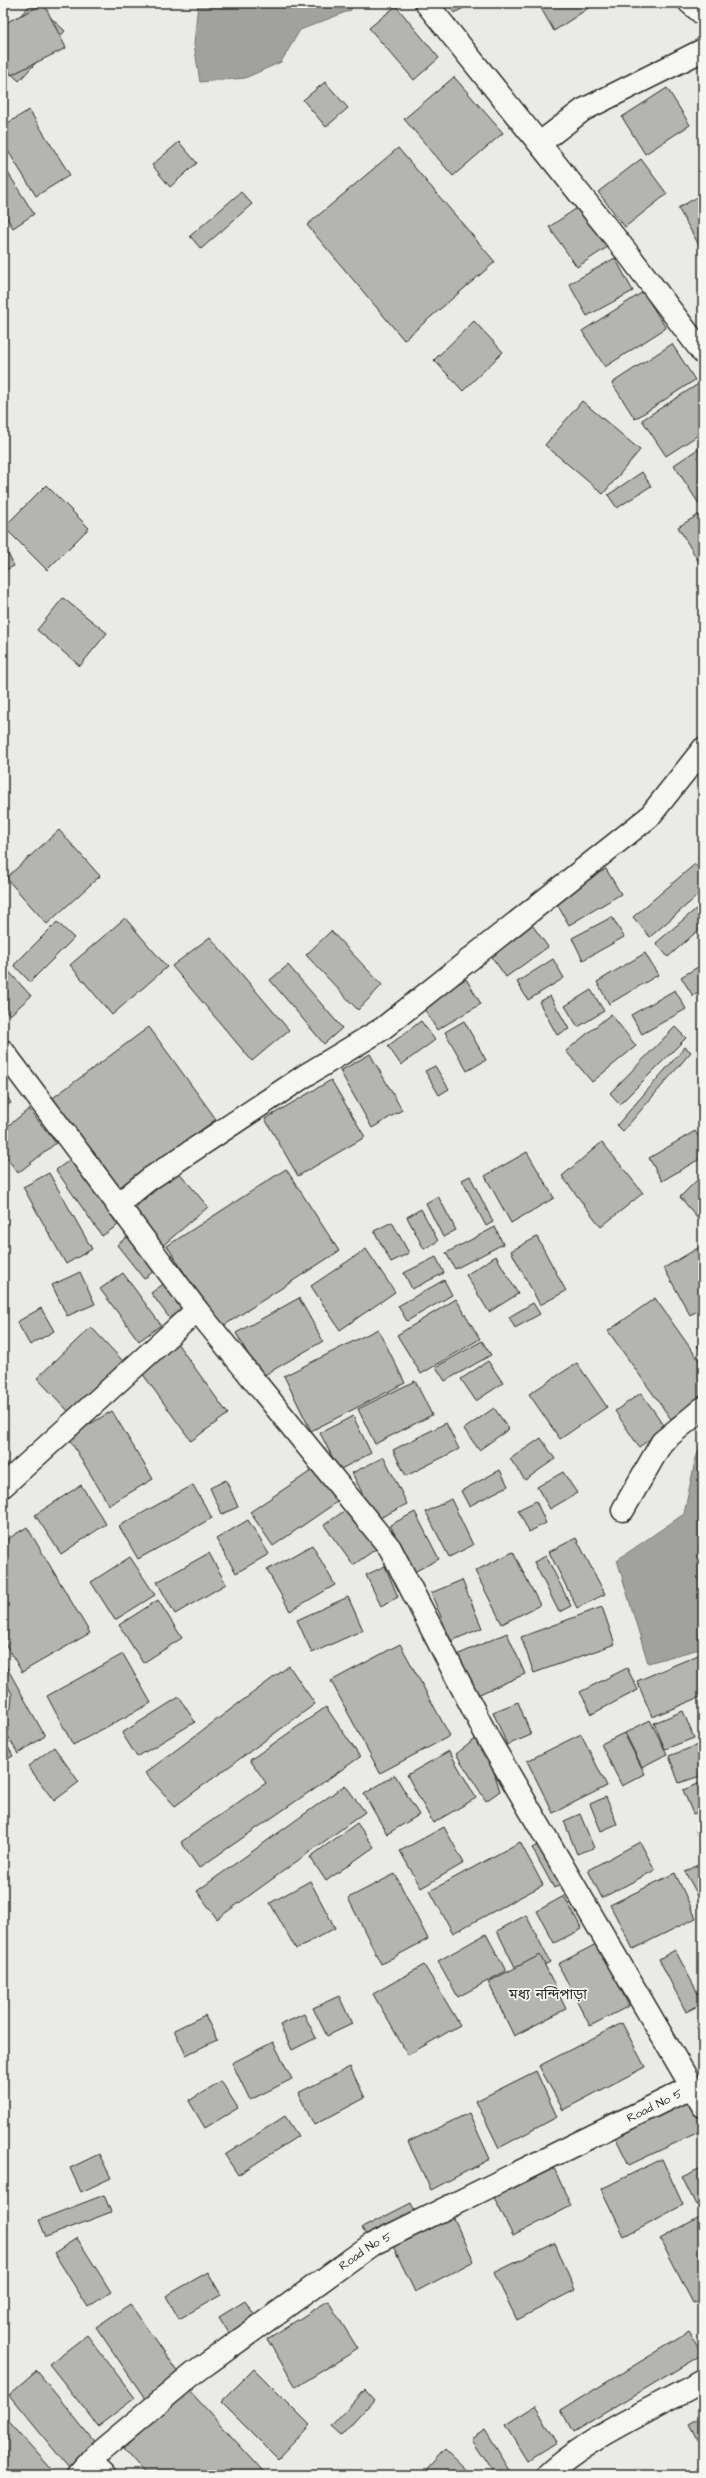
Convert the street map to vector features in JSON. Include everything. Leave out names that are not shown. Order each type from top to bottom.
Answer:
[{"type":"street","points":[[426,3],[540,143],[703,353]]},
{"type":"street","points":[[690,3],[703,14]]},
{"type":"street","points":[[540,143],[583,110],[703,50]]},
{"type":"street","points":[[117,1205],[148,1180],[306,1074],[382,1029],[649,817],[703,749]]},
{"type":"street","points":[[3,1051],[197,1310],[390,1548],[489,1740],[699,2098]]},
{"type":"street","points":[[3,1486],[197,1310]]},
{"type":"street","points":[[623,1510],[662,1442],[703,1408]]},
{"type":"street","name":"Road No 5","points":[[91,2470],[192,2374],[371,2245],[699,2098]]},
{"type":"street","points":[[547,2475],[561,2462],[607,2434],[703,2381]]},
{"type":"shaded area","points":[[198,3],[352,3],[351,10],[300,30],[281,62],[245,78],[200,82],[194,44]]},
{"type":"shaded area","points":[[703,1439],[703,1648],[648,1663],[617,1560],[684,1514],[695,1461]]},
{"type":"building","points":[[32,3],[35,3],[65,31],[19,81],[3,66],[3,34]]},
{"type":"building","points":[[448,3],[473,3],[454,13]]},
{"type":"building","points":[[538,3],[596,3],[554,31]]},
{"type":"building","points":[[44,4],[66,48],[11,75],[3,58],[3,24]]},
{"type":"building","points":[[396,6],[439,58],[414,80],[369,28]]},
{"type":"building","points":[[454,77],[503,133],[453,176],[404,119]]},
{"type":"building","points":[[325,82],[348,108],[326,127],[303,100]]},
{"type":"building","points":[[667,88],[690,125],[645,154],[622,117]]},
{"type":"building","points":[[29,110],[70,175],[36,196],[3,143],[3,126]]},
{"type":"building","points":[[179,142],[197,163],[170,187],[152,165]]},
{"type":"building","points":[[398,148],[495,262],[404,340],[307,225]]},
{"type":"building","points":[[641,159],[667,194],[625,227],[598,192]]},
{"type":"building","points":[[3,165],[34,214],[13,228],[7,218],[3,221]]},
{"type":"building","points":[[241,192],[252,204],[201,249],[190,236]]},
{"type":"building","points":[[703,194],[703,243],[699,245],[678,208]]},
{"type":"building","points":[[580,206],[609,246],[577,267],[549,227]]},
{"type":"building","points":[[615,258],[633,291],[587,316],[569,284]]},
{"type":"building","points":[[643,292],[666,328],[605,367],[582,331]]},
{"type":"building","points":[[474,321],[503,352],[463,391],[434,360]]},
{"type":"building","points":[[672,344],[695,380],[635,419],[612,383]]},
{"type":"building","points":[[703,381],[703,432],[666,456],[642,420]]},
{"type":"building","points":[[582,401],[640,450],[603,494],[545,445]]},
{"type":"building","points":[[698,449],[703,457],[703,505],[701,507],[674,465]]},
{"type":"building","points":[[642,472],[651,486],[617,508],[608,495]]},
{"type":"building","points":[[46,485],[89,528],[47,570],[4,527]]},
{"type":"building","points":[[703,512],[703,569],[678,527]]},
{"type":"building","points":[[3,543],[14,566],[3,571]]},
{"type":"building","points":[[63,598],[107,633],[80,666],[37,630]]},
{"type":"building","points":[[59,830],[100,876],[47,924],[6,878]]},
{"type":"building","points":[[695,864],[703,874],[703,891],[650,937],[633,917]]},
{"type":"building","points":[[606,869],[621,894],[569,925],[554,899]]},
{"type":"building","points":[[703,903],[703,926],[668,957],[656,943]]},
{"type":"building","points":[[612,917],[624,937],[583,960],[572,938]]},
{"type":"building","points":[[125,918],[167,967],[112,1015],[70,965]]},
{"type":"building","points":[[57,922],[74,938],[30,982],[14,965]]},
{"type":"building","points":[[530,922],[548,947],[506,977],[489,953]]},
{"type":"building","points":[[331,931],[382,985],[358,1010],[306,955]]},
{"type":"building","points":[[210,937],[289,1030],[252,1061],[172,966]]},
{"type":"building","points":[[645,953],[658,975],[609,1004],[597,982]]},
{"type":"building","points":[[553,959],[564,978],[528,1000],[517,982]]},
{"type":"building","points":[[703,964],[703,990],[693,996],[681,977]]},
{"type":"building","points":[[3,965],[31,996],[10,1015],[3,1008]]},
{"type":"building","points":[[288,965],[342,1028],[324,1044],[270,980]]},
{"type":"building","points":[[466,979],[481,1004],[437,1030],[422,1005]]},
{"type":"building","points":[[591,990],[604,1011],[578,1027],[565,1006]]},
{"type":"building","points":[[675,990],[686,1009],[642,1034],[631,1015]]},
{"type":"building","points":[[550,996],[569,1029],[557,1035],[539,1002]]},
{"type":"building","points":[[611,1014],[636,1046],[592,1082],[566,1051]]},
{"type":"building","points":[[421,1021],[435,1040],[401,1065],[388,1046]]},
{"type":"building","points":[[464,1021],[486,1060],[467,1071],[445,1032]]},
{"type":"building","points":[[149,1027],[216,1119],[118,1192],[50,1100]]},
{"type":"building","points":[[675,1027],[686,1038],[620,1104],[610,1093]]},
{"type":"building","points":[[685,1047],[691,1052],[623,1131],[617,1125]]},
{"type":"building","points":[[370,1054],[402,1110],[372,1128],[340,1071]]},
{"type":"building","points":[[435,1066],[449,1089],[439,1095],[425,1071]]},
{"type":"building","points":[[331,1080],[365,1137],[298,1176],[265,1119]]},
{"type":"building","points":[[3,1090],[11,1103],[3,1107]]},
{"type":"building","points":[[29,1109],[56,1143],[18,1173],[3,1153],[3,1130]]},
{"type":"building","points":[[695,1131],[703,1144],[703,1157],[662,1181],[649,1158]]},
{"type":"building","points":[[602,1142],[643,1193],[601,1227],[562,1176]]},
{"type":"building","points":[[527,1152],[554,1198],[511,1223],[485,1176]]},
{"type":"building","points":[[71,1159],[118,1225],[102,1236],[56,1170]]},
{"type":"building","points":[[286,1169],[339,1251],[220,1328],[167,1246]]},
{"type":"building","points":[[178,1171],[208,1207],[161,1247],[131,1211]]},
{"type":"building","points":[[49,1173],[92,1249],[66,1264],[23,1187]]},
{"type":"building","points":[[702,1175],[703,1176],[703,1224],[680,1197]]},
{"type":"building","points":[[470,1176],[493,1222],[486,1226],[462,1180]]},
{"type":"building","points":[[438,1196],[456,1230],[443,1237],[426,1203]]},
{"type":"building","points":[[421,1209],[438,1241],[424,1249],[407,1217]]},
{"type":"building","points":[[392,1222],[409,1253],[391,1262],[374,1231]]},
{"type":"building","points":[[495,1227],[503,1244],[455,1269],[446,1253]]},
{"type":"building","points":[[133,1232],[160,1266],[144,1279],[117,1245]]},
{"type":"building","points":[[537,1237],[566,1291],[540,1305],[511,1251]]},
{"type":"building","points":[[703,1245],[703,1308],[690,1315],[664,1268]]},
{"type":"building","points":[[366,1249],[395,1292],[340,1330],[311,1286]]},
{"type":"building","points":[[496,1256],[518,1294],[489,1312],[466,1275]]},
{"type":"building","points":[[436,1257],[444,1273],[412,1289],[404,1273]]},
{"type":"building","points":[[80,1272],[95,1304],[67,1316],[52,1285]]},
{"type":"building","points":[[123,1273],[161,1325],[139,1341],[100,1289]]},
{"type":"building","points":[[170,1279],[190,1305],[171,1320],[151,1293]]},
{"type":"building","points":[[444,1280],[452,1295],[407,1321],[398,1306]]},
{"type":"building","points":[[299,1298],[323,1341],[261,1377],[236,1333]]},
{"type":"building","points":[[655,1298],[703,1366],[703,1397],[671,1419],[608,1331]]},
{"type":"building","points":[[456,1299],[480,1339],[421,1374],[397,1335]]},
{"type":"building","points":[[533,1303],[540,1314],[515,1328],[509,1317]]},
{"type":"building","points":[[41,1308],[54,1331],[30,1345],[17,1322]]},
{"type":"building","points":[[91,1327],[123,1361],[69,1412],[37,1378]]},
{"type":"building","points":[[378,1329],[405,1383],[311,1431],[284,1376]]},
{"type":"building","points":[[174,1339],[228,1414],[191,1441],[137,1366]]},
{"type":"building","points":[[703,1340],[703,1353],[697,1345]]},
{"type":"building","points":[[482,1341],[491,1355],[445,1381],[436,1367]]},
{"type":"building","points":[[488,1361],[503,1383],[476,1401],[461,1379]]},
{"type":"building","points":[[577,1363],[607,1407],[560,1439],[529,1394]]},
{"type":"building","points":[[415,1381],[432,1415],[375,1444],[358,1409]]},
{"type":"building","points":[[641,1393],[666,1428],[639,1447],[615,1411]]},
{"type":"building","points":[[494,1408],[509,1429],[479,1450],[464,1429]]},
{"type":"building","points":[[112,1411],[153,1479],[109,1505],[68,1437]]},
{"type":"building","points":[[353,1416],[371,1453],[339,1470],[320,1433]]},
{"type":"building","points":[[446,1423],[459,1449],[406,1476],[393,1450]]},
{"type":"building","points":[[541,1438],[555,1459],[525,1480],[510,1459]]},
{"type":"building","points":[[384,1457],[407,1504],[376,1520],[352,1473]]},
{"type":"building","points":[[314,1469],[337,1502],[273,1546],[250,1512]]},
{"type":"building","points":[[500,1470],[508,1486],[469,1506],[461,1491]]},
{"type":"building","points":[[563,1472],[577,1493],[550,1509],[537,1487]]},
{"type":"building","points":[[226,1480],[238,1507],[222,1514],[210,1488]]},
{"type":"building","points":[[81,1485],[106,1524],[61,1554],[35,1515]]},
{"type":"building","points":[[193,1485],[212,1518],[138,1559],[119,1526]]},
{"type":"building","points":[[451,1499],[473,1545],[449,1557],[426,1512]]},
{"type":"building","points":[[536,1501],[546,1523],[529,1532],[518,1510]]},
{"type":"building","points":[[350,1507],[379,1547],[353,1565],[324,1525]]},
{"type":"building","points":[[415,1512],[439,1559],[414,1572],[390,1525]]},
{"type":"building","points":[[248,1520],[269,1554],[236,1573],[216,1539]]},
{"type":"building","points":[[27,1527],[90,1633],[22,1672],[3,1640],[3,1542]]},
{"type":"building","points":[[576,1538],[605,1594],[577,1608],[549,1552]]},
{"type":"building","points":[[312,1545],[335,1585],[290,1611],[267,1570]]},
{"type":"building","points":[[513,1552],[540,1605],[502,1624],[475,1571]]},
{"type":"building","points":[[209,1553],[226,1584],[175,1614],[157,1582]]},
{"type":"building","points":[[546,1556],[571,1606],[559,1612],[534,1562]]},
{"type":"building","points":[[130,1557],[155,1595],[115,1620],[91,1582]]},
{"type":"building","points":[[385,1566],[398,1597],[381,1606],[366,1575]]},
{"type":"building","points":[[462,1580],[482,1628],[451,1641],[431,1593]]},
{"type":"building","points":[[348,1597],[363,1630],[312,1653],[297,1620]]},
{"type":"building","points":[[158,1600],[182,1638],[143,1663],[119,1625]]},
{"type":"building","points":[[602,1607],[615,1644],[534,1673],[521,1637]]},
{"type":"building","points":[[507,1633],[525,1674],[475,1696],[457,1655]]},
{"type":"building","points":[[400,1644],[450,1736],[380,1773],[331,1681]]},
{"type":"building","points":[[703,1653],[703,1696],[652,1717],[637,1681]]},
{"type":"building","points":[[123,1654],[151,1703],[73,1745],[47,1696]]},
{"type":"building","points":[[6,1666],[45,1736],[18,1754],[3,1727],[3,1714],[11,1708],[12,1694],[3,1677],[3,1667]]},
{"type":"building","points":[[289,1666],[315,1704],[175,1806],[145,1773]]},
{"type":"building","points":[[627,1668],[638,1690],[592,1714],[580,1692]]},
{"type":"building","points":[[179,1697],[195,1722],[137,1757],[122,1733]]},
{"type":"building","points":[[518,1702],[531,1735],[507,1745],[493,1712]]},
{"type":"building","points":[[326,1707],[360,1757],[199,1868],[181,1842],[266,1783],[250,1760]]},
{"type":"building","points":[[683,1711],[694,1738],[665,1749],[654,1723]]},
{"type":"building","points":[[650,1720],[667,1754],[642,1767],[625,1733]]},
{"type":"building","points":[[624,1733],[645,1774],[622,1786],[601,1744]]},
{"type":"building","points":[[482,1734],[500,1791],[486,1801],[456,1754]]},
{"type":"building","points":[[581,1734],[607,1786],[553,1813],[527,1761]]},
{"type":"building","points":[[3,1738],[13,1756],[3,1761]]},
{"type":"building","points":[[703,1743],[703,1775],[679,1783],[669,1756]]},
{"type":"building","points":[[54,1747],[79,1782],[54,1801],[28,1766]]},
{"type":"building","points":[[449,1751],[476,1798],[433,1823],[407,1775]]},
{"type":"building","points":[[395,1775],[419,1815],[387,1834],[364,1794]]},
{"type":"building","points":[[703,1782],[703,1810],[693,1814],[683,1790]]},
{"type":"building","points":[[345,1785],[365,1812],[217,1919],[197,1891]]},
{"type":"building","points":[[606,1797],[617,1824],[601,1831],[590,1804]]},
{"type":"building","points":[[580,1814],[594,1848],[577,1854],[564,1821]]},
{"type":"building","points":[[357,1823],[374,1847],[326,1881],[310,1857]]},
{"type":"building","points":[[444,1827],[464,1863],[421,1888],[400,1851]]},
{"type":"building","points":[[703,1828],[703,1848],[696,1831]]},
{"type":"building","points":[[546,1840],[568,1881],[554,1888],[532,1848]]},
{"type":"building","points":[[520,1842],[543,1885],[453,1933],[430,1891]]},
{"type":"building","points":[[640,1842],[655,1870],[602,1898],[588,1870]]},
{"type":"building","points":[[703,1862],[703,1904],[685,1872]]},
{"type":"building","points":[[675,1873],[696,1918],[633,1949],[610,1905]]},
{"type":"building","points":[[395,1874],[428,1939],[381,1964],[348,1898]]},
{"type":"building","points":[[310,1881],[335,1928],[296,1949],[270,1903]]},
{"type":"building","points":[[564,1896],[582,1929],[554,1943],[537,1911]]},
{"type":"building","points":[[526,1915],[550,1962],[520,1977],[497,1931]]},
{"type":"building","points":[[486,1934],[506,1971],[458,1997],[438,1961]]},
{"type":"building","points":[[598,1943],[629,2006],[590,2026],[558,1964]]},
{"type":"building","points":[[675,1950],[703,2003],[686,2012],[659,1959]]},
{"type":"building","points":[[540,1955],[566,2009],[514,2036],[488,1982]]},
{"type":"building","points":[[424,1965],[460,2025],[408,2055],[373,1994]]},
{"type":"building","points":[[339,1996],[352,2024],[327,2036],[313,2008]]},
{"type":"building","points":[[304,2014],[316,2038],[292,2050],[280,2025]]},
{"type":"building","points":[[205,2015],[217,2040],[186,2055],[174,2030]]},
{"type":"building","points":[[622,2023],[645,2067],[563,2110],[539,2066]]},
{"type":"building","points":[[703,2024],[703,2039],[697,2027]]},
{"type":"building","points":[[273,2042],[292,2079],[250,2100],[232,2063]]},
{"type":"building","points":[[350,2067],[365,2098],[314,2125],[298,2093]]},
{"type":"building","points":[[536,2071],[557,2117],[499,2148],[476,2101]]},
{"type":"building","points":[[691,2076],[703,2106],[703,2130],[629,2165],[605,2116]]},
{"type":"building","points":[[221,2081],[238,2108],[205,2128],[189,2101]]},
{"type":"building","points":[[469,2113],[490,2159],[431,2190],[408,2142]]},
{"type":"building","points":[[285,2116],[298,2136],[238,2175],[225,2155]]},
{"type":"building","points":[[99,2154],[111,2178],[81,2192],[70,2168]]},
{"type":"building","points":[[550,2159],[571,2206],[513,2236],[490,2189]]},
{"type":"building","points":[[662,2159],[683,2205],[624,2236],[601,2189]]},
{"type":"building","points":[[703,2167],[703,2202],[696,2205],[682,2177]]},
{"type":"building","points":[[104,2195],[111,2212],[46,2237],[39,2220]]},
{"type":"building","points":[[411,2203],[419,2220],[371,2245],[362,2228]]},
{"type":"building","points":[[452,2214],[474,2261],[415,2292],[392,2244]]},
{"type":"building","points":[[703,2215],[703,2262],[701,2263],[703,2298],[693,2303],[660,2239]]},
{"type":"building","points":[[77,2238],[111,2292],[88,2307],[54,2253]]},
{"type":"building","points":[[555,2243],[575,2290],[517,2320],[494,2273]]},
{"type":"building","points":[[208,2272],[221,2295],[179,2319],[166,2296]]},
{"type":"building","points":[[245,2301],[256,2317],[229,2333],[219,2317]]},
{"type":"building","points":[[328,2301],[358,2349],[296,2387],[267,2339]]},
{"type":"building","points":[[130,2304],[180,2376],[146,2400],[96,2327]]},
{"type":"building","points":[[689,2332],[703,2354],[573,2432],[561,2410]]},
{"type":"building","points":[[87,2335],[135,2398],[98,2426],[49,2364]]},
{"type":"building","points":[[254,2369],[310,2425],[278,2459],[221,2402]]},
{"type":"building","points":[[37,2371],[101,2450],[73,2473],[9,2395]]},
{"type":"building","points":[[188,2389],[263,2471],[258,2475],[146,2475],[123,2449]]},
{"type":"building","points":[[365,2390],[374,2400],[341,2436],[331,2427]]},
{"type":"building","points":[[535,2406],[557,2442],[527,2461],[505,2425]]},
{"type":"building","points":[[3,2415],[55,2473],[53,2475],[3,2475]]},
{"type":"building","points":[[703,2417],[703,2439],[698,2442],[689,2425]]},
{"type":"building","points":[[485,2430],[513,2475],[495,2475],[471,2439]]},
{"type":"building","points":[[445,2450],[471,2475],[422,2475]]},
{"type":"district","name":"মধ্য নন্দিপাড়া","points":[[548,1994]]}]
